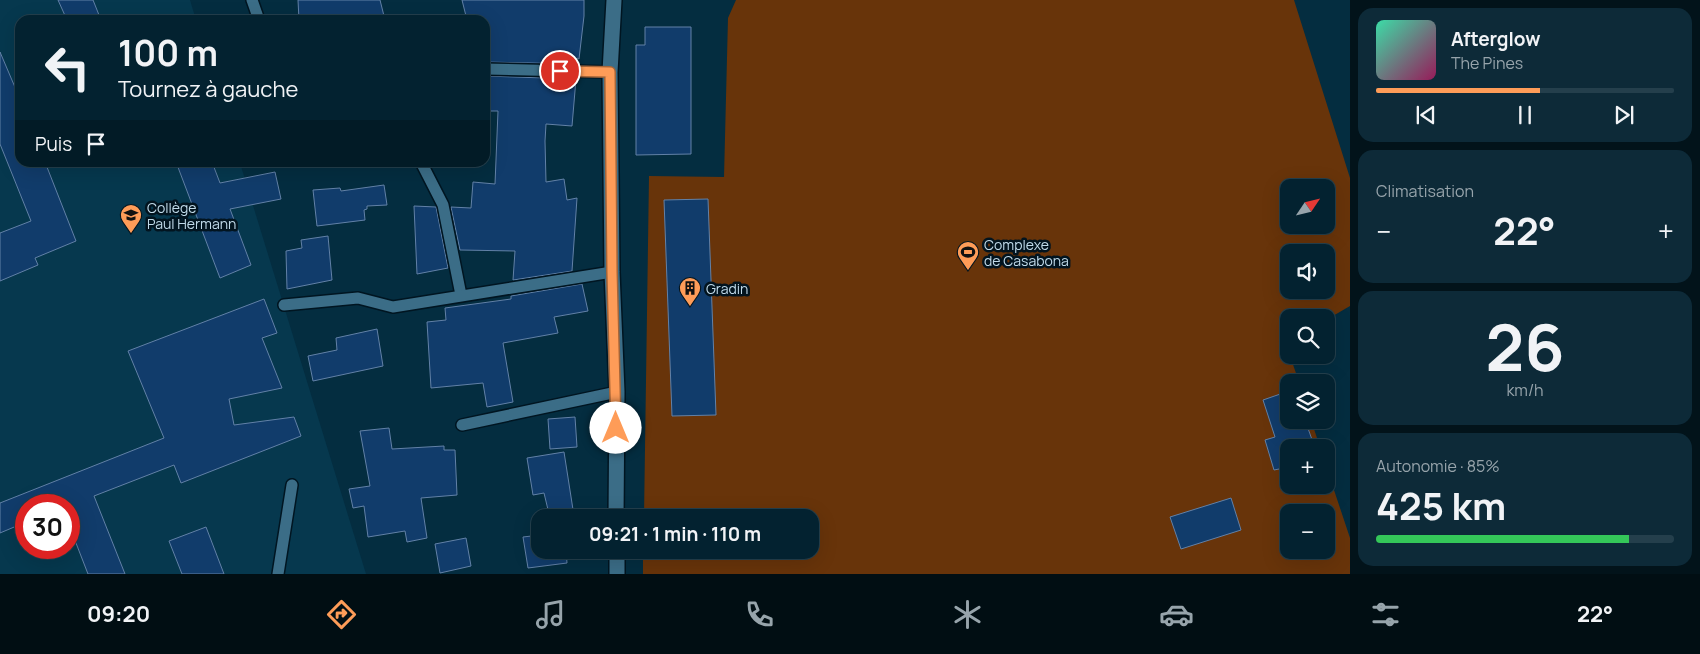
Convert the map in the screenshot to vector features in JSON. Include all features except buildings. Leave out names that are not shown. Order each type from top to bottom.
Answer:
[{"type":"street","points":[[614,0],[610,72],[612,272],[617,392],[616,509]]},
{"type":"street","points":[[617,559],[617,574]]},
{"type":"lane","points":[[252,0],[257,15]]},
{"type":"lane","points":[[490,69],[610,72]]},
{"type":"lane","points":[[424,167],[443,205],[461,295]]},
{"type":"lane","points":[[284,305],[358,298],[393,307],[612,272]]},
{"type":"lane","points":[[462,424],[617,392]]},
{"type":"lane","points":[[278,574],[292,485]]},
{"type":"shaded area","name":"Collège Paul Hermann","points":[[0,0],[190,0],[194,15],[15,15],[15,167],[241,167],[366,574],[0,574]]},
{"type":"shaded area","name":"Complexe de Casabona","points":[[736,0],[1294,0],[1350,178],[1350,306],[1335,315],[1335,309],[1280,309],[1280,364],[1293,364],[1296,374],[1280,374],[1280,429],[1314,429],[1317,439],[1280,439],[1280,494],[1335,493],[1350,538],[1350,574],[643,574],[643,559],[819,559],[819,509],[644,509],[649,176],[724,177],[728,18]]},
{"type":"place","name":"Collège Paul Hermann","points":[[131,234]]},
{"type":"place","name":"Complexe de Casabona","points":[[968,271]]},
{"type":"place","name":"Gradin","points":[[690,307]]},
{"type":"route","points":[[560,71],[610,72],[612,272],[617,392],[616,428]]}]
